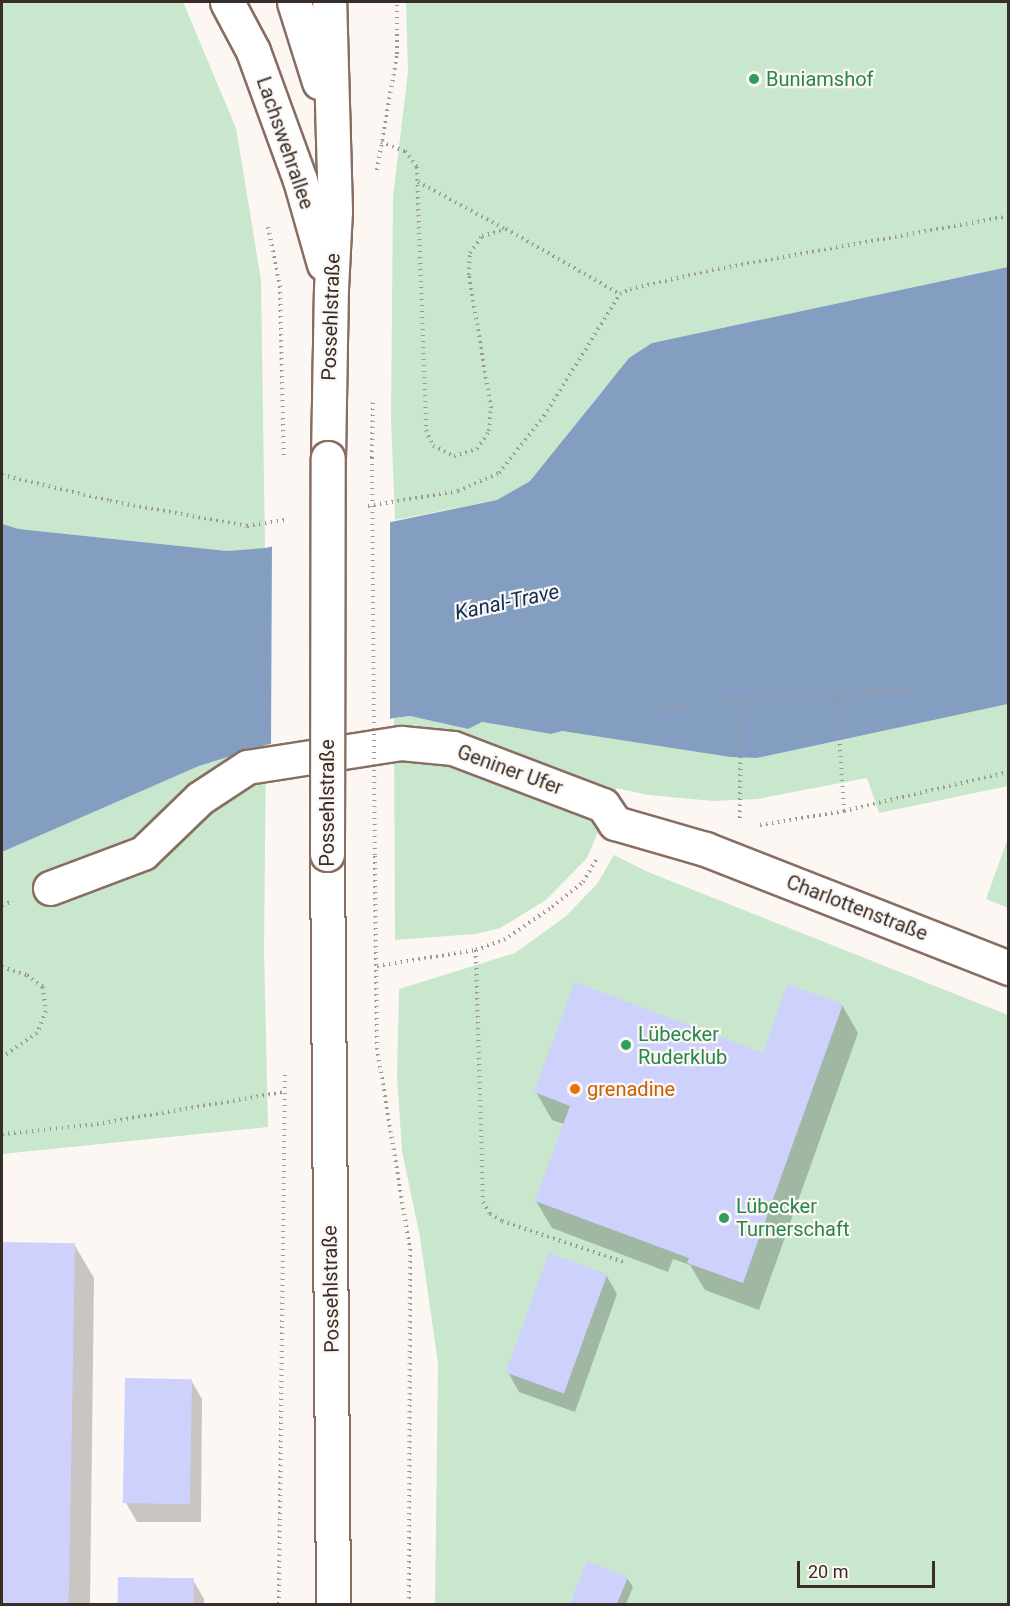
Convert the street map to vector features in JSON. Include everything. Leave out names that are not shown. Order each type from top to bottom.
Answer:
[{"type":"main road","name":"Lachswehrallee","points":[[227,2],[253,51],[300,180],[331,289]]},
{"type":"main road","points":[[294,2],[315,64],[333,139]]},
{"type":"main road","name":"Possehlstraße","points":[[329,2],[335,211],[328,458],[327,854],[333,1605]]},
{"type":"main road","name":"Geniner Ufer","points":[[50,888],[143,853],[200,798],[247,767],[401,743],[453,748],[528,776],[603,805],[615,823]]},
{"type":"main road","name":"Charlottenstraße","points":[[615,823],[705,849],[1008,968]]},
{"type":"path","points":[[397,2],[398,54],[381,142],[405,151],[417,167],[426,430],[434,446],[454,456],[477,449],[489,431],[491,408],[469,275],[470,252],[482,236],[506,229]]},
{"type":"path","points":[[418,182],[620,294],[630,289],[712,270],[1008,216]]},
{"type":"path","points":[[280,286],[284,462]]},
{"type":"path","points":[[372,458],[377,1048],[410,1249],[409,1605]]},
{"type":"path","points":[[662,707],[917,689]]},
{"type":"path","points":[[837,696],[844,811]]},
{"type":"path","points":[[740,828],[741,703]]},
{"type":"path","points":[[749,826],[844,811],[1008,772]]},
{"type":"path","points":[[377,966],[476,950],[504,940],[552,907],[583,882],[615,823]]},
{"type":"path","points":[[476,950],[483,1202],[489,1214],[502,1221],[627,1263]]},
{"type":"path","points":[[2,967],[27,975],[43,987],[46,1011],[37,1033],[2,1057]]},
{"type":"path","points":[[2,1134],[91,1125],[285,1092],[279,1605]]},
{"type":"green space","points":[[2,2],[183,2],[236,128],[261,280],[265,548],[227,551],[19,529],[2,524]]},
{"type":"green space","points":[[406,2],[1008,2],[1008,267],[652,343],[606,386],[530,481],[497,500],[395,520],[391,420],[393,196],[408,72]]},
{"type":"green space","points":[[1008,704],[1008,786],[879,813],[867,778],[757,799],[713,801],[648,795],[617,788],[587,858],[546,900],[500,928],[475,934],[395,940],[394,718],[410,716],[467,729],[481,722],[551,734],[562,731],[730,757],[757,758]]},
{"type":"green space","points":[[266,745],[264,950],[268,1127],[2,1154],[2,852],[199,766]]},
{"type":"green space","points":[[1008,838],[1008,908],[986,899]]},
{"type":"green space","name":"Lübecker Turnerschaft","points":[[614,855],[648,872],[1008,1015],[1008,1604],[435,1604],[438,1363],[420,1237],[402,1151],[397,1076],[399,989],[515,953],[565,917],[597,884]]},
{"type":"water","name":"Kanal-Trave","points":[[1008,267],[1008,704],[757,758],[730,757],[562,731],[551,734],[482,722],[468,729],[410,716],[394,718],[266,745],[199,766],[2,852],[2,524],[19,529],[227,551],[265,548],[497,500],[530,481],[629,358],[652,343]]},
{"type":"pier","points":[[390,518],[390,722],[271,747],[272,543]]},
{"type":"building","points":[[575,982],[763,1053],[787,984],[843,1004],[743,1283],[687,1263],[689,1258],[535,1201],[570,1106],[534,1092]]},
{"type":"building","points":[[2,1242],[75,1243],[69,1604],[2,1604]]},
{"type":"building","points":[[549,1253],[607,1274],[564,1394],[506,1372]]},
{"type":"building","points":[[125,1378],[192,1379],[190,1504],[123,1503]]},
{"type":"building","points":[[587,1561],[628,1577],[617,1604],[570,1604]]},
{"type":"building","points":[[118,1577],[194,1578],[194,1604],[118,1604]]},
{"type":"place","name":"Buniamshof","points":[[754,79]]},
{"type":"place","name":"Lübecker Ruderklub","points":[[626,1045]]},
{"type":"place","name":"grenadine","points":[[575,1089]]},
{"type":"place","name":"Lübecker Turnerschaft","points":[[724,1218]]}]
